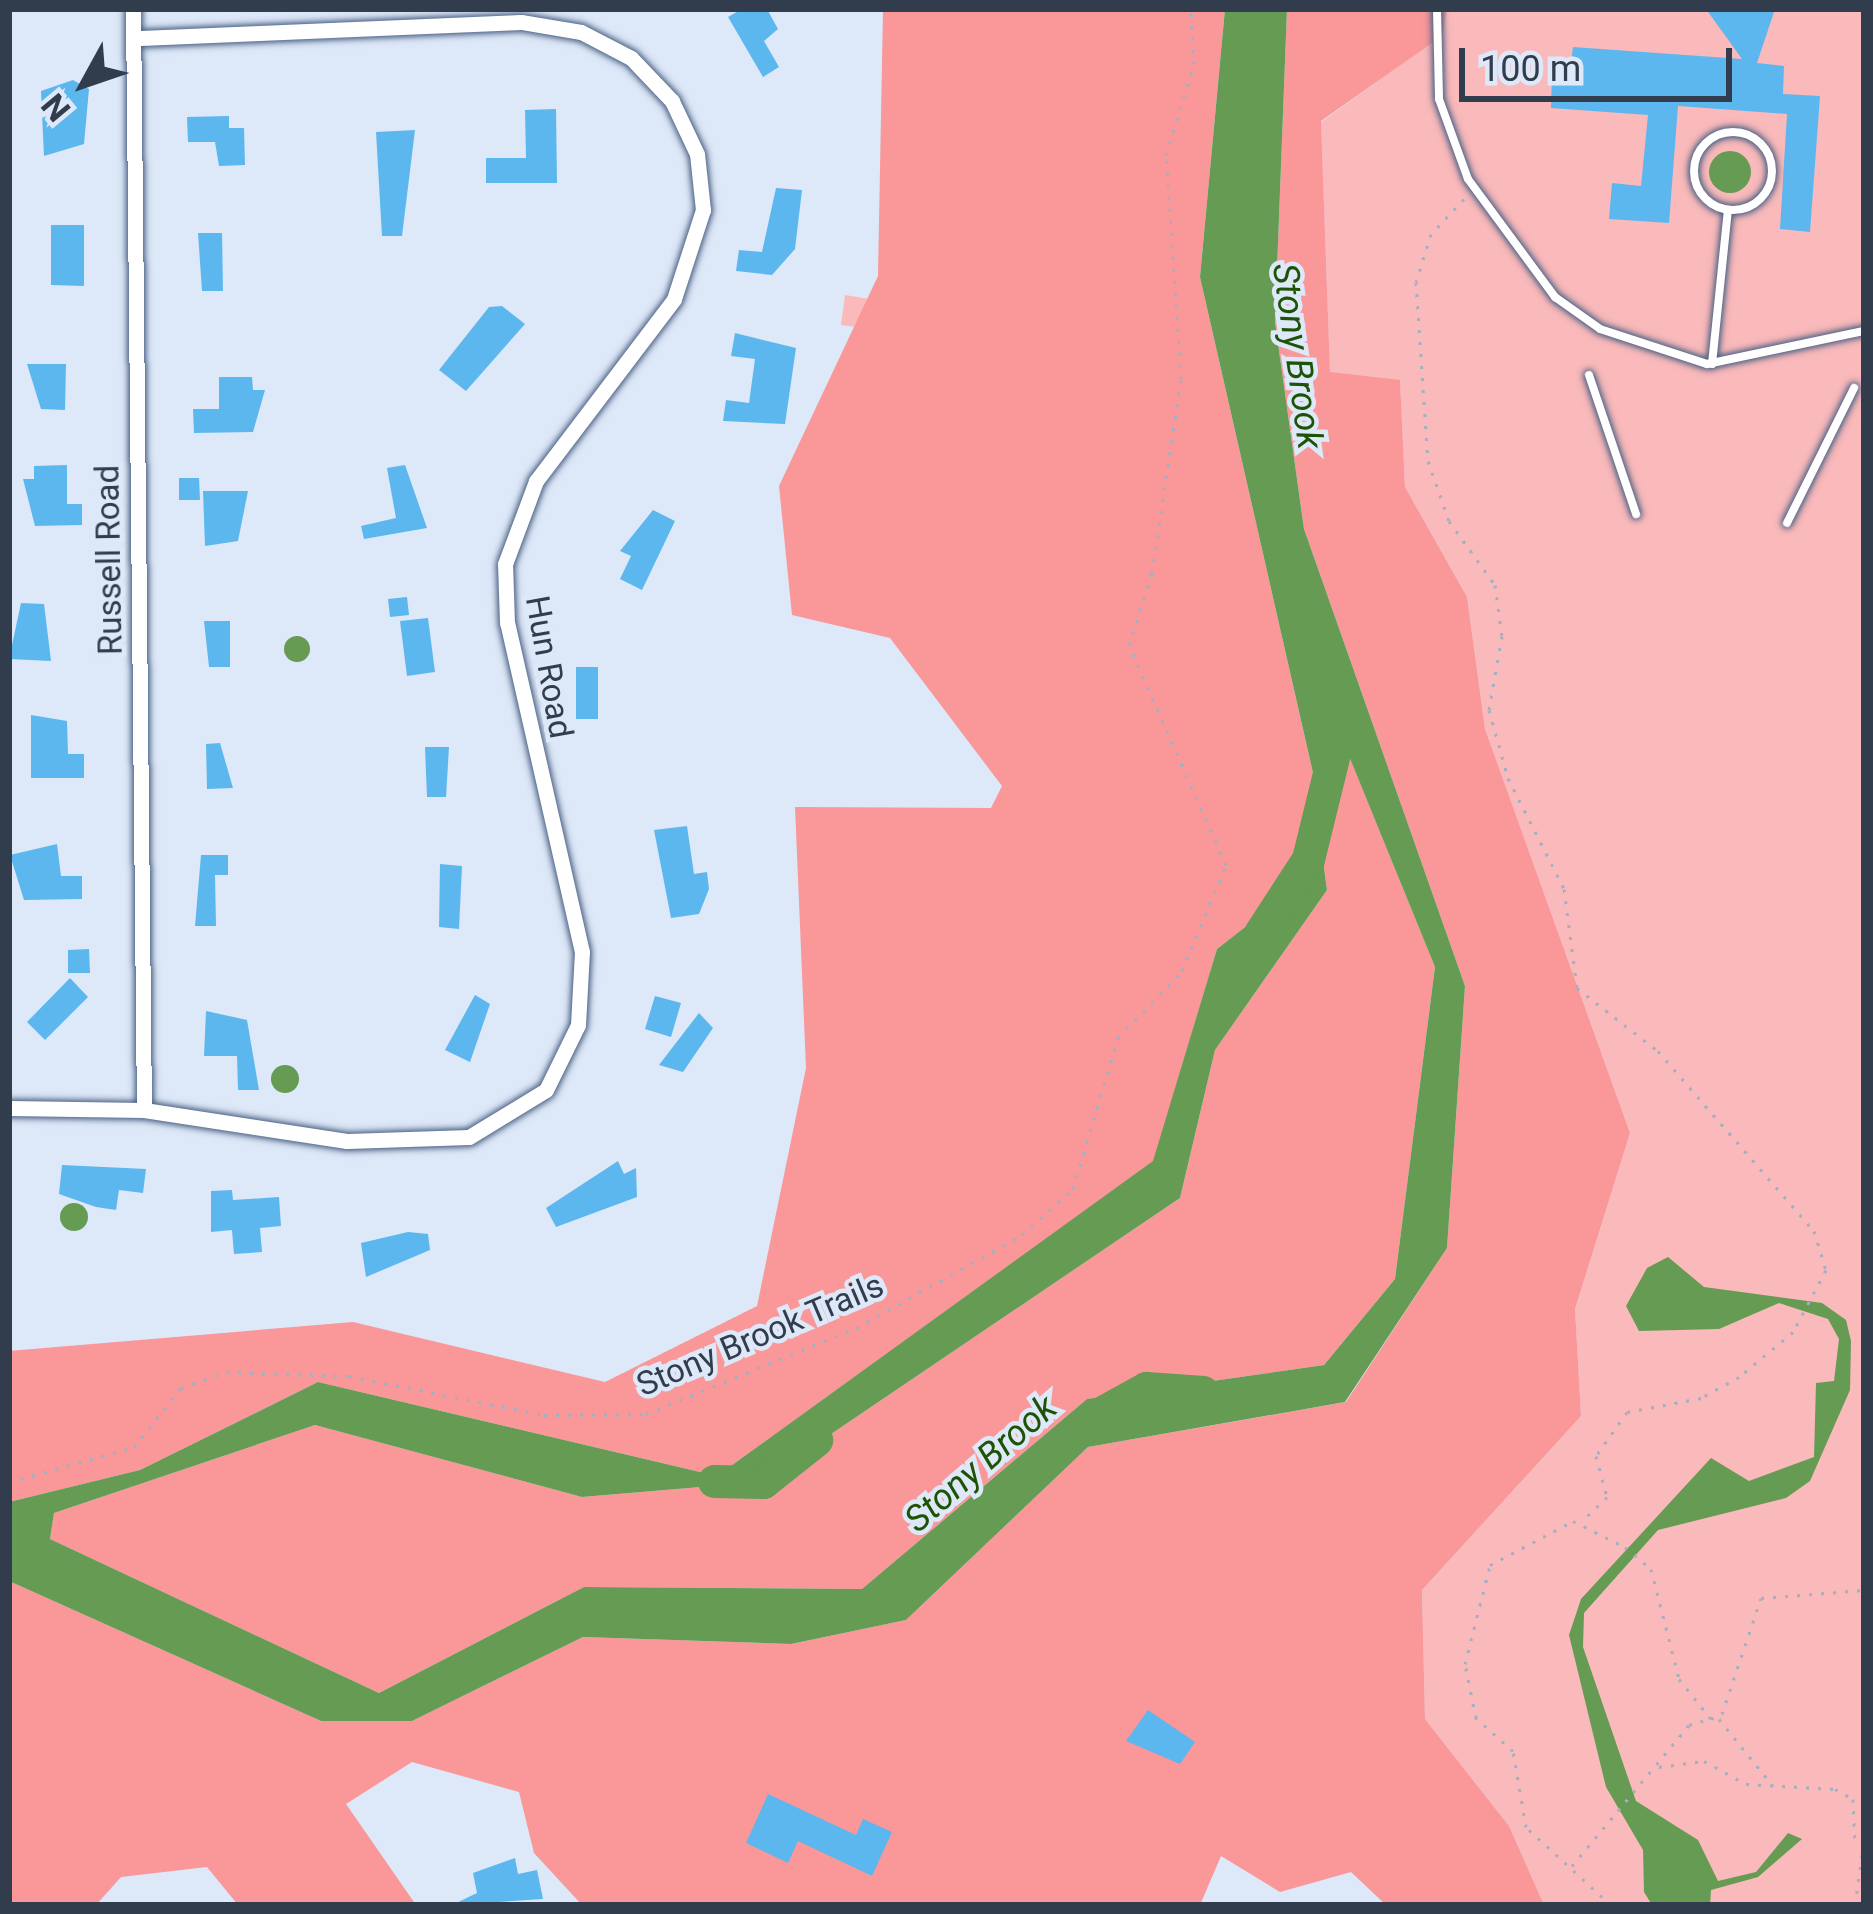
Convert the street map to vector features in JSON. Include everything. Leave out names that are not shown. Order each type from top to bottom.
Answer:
[{"type":"street","name":"Russell Road","points":[[134,9],[143,1110]]},
{"type":"street","name":"Hun Road","points":[[9,1108],[143,1110],[347,1142],[469,1137],[546,1090],[578,1025],[582,952],[507,623],[505,564],[536,481],[674,299],[703,210],[697,154],[672,101],[631,58],[580,32],[520,22],[134,38]]},
{"type":"lane","points":[[1437,9],[1439,99],[1478,191],[1555,297],[1600,328],[1712,364],[1864,332]]},
{"type":"lane","points":[[1734,132],[1766,150],[1772,175],[1762,197],[1728,210],[1705,198],[1695,162],[1709,140],[1734,132]]},
{"type":"lane","points":[[1712,364],[1728,210]]},
{"type":"lane","points":[[1589,375],[1636,514]]},
{"type":"lane","points":[[1787,523],[1854,388]]},
{"type":"path","name":"Stony Brook Trails","points":[[9,1482],[134,1447],[181,1388],[226,1372],[350,1376],[544,1415],[646,1414],[856,1328],[1022,1235],[1073,1189],[1118,1037],[1182,971],[1226,866],[1129,645],[1152,573],[1181,380],[1166,155],[1194,64],[1191,9]]},
{"type":"path","points":[[1478,191],[1431,234],[1416,296],[1432,486],[1500,609],[1490,710],[1501,761],[1564,889],[1577,988],[1658,1051],[1814,1231],[1822,1285],[1801,1319],[1715,1391],[1627,1412],[1598,1450],[1607,1498],[1581,1522],[1490,1565],[1465,1664],[1476,1718],[1513,1751],[1522,1819],[1611,1905]]},
{"type":"path","points":[[1581,1522],[1642,1561],[1673,1624],[1679,1678],[1711,1719]]},
{"type":"path","points":[[1718,1718],[1761,1598],[1864,1590]]},
{"type":"path","points":[[1572,1866],[1677,1747],[1689,1725],[1718,1718]]},
{"type":"path","points":[[1718,1718],[1773,1786]]},
{"type":"path","points":[[1677,1747],[1682,1760]]},
{"type":"path","points":[[1659,1767],[1682,1760],[1773,1786],[1846,1794],[1855,1844],[1855,1905]]},
{"type":"path","points":[[1855,1844],[1864,1840]]},
{"type":"shaded area","points":[[883,9],[1225,9],[1200,277],[1316,786],[1304,881],[1217,949],[1154,1161],[717,1476],[318,1382],[140,1470],[9,1502],[9,1351],[353,1322],[605,1382],[757,1306],[806,1068],[795,807],[991,808],[1002,786],[890,638],[792,615],[779,486],[878,276]]},
{"type":"shaded area","points":[[1225,9],[1287,9],[1275,322],[1304,529],[1465,986],[1447,1248],[1345,1402],[1088,1447],[906,1620],[791,1644],[583,1637],[412,1721],[321,1721],[9,1581],[9,1502],[140,1470],[318,1382],[717,1476],[1153,1161],[1217,949],[1304,881],[1316,786],[1200,277]],"holes":[[[1338,729],[1435,967],[1395,1279],[1324,1365],[1087,1399],[862,1589],[584,1587],[379,1693],[50,1539],[54,1513],[315,1425],[582,1497],[760,1482],[1180,1198],[1215,1050],[1327,890],[1319,831]]]},
{"type":"shaded area","points":[[1287,9],[1447,9],[1442,36],[1321,121],[1330,372],[1400,380],[1405,487],[1467,597],[1485,729],[1630,1133],[1575,1309],[1581,1416],[1422,1590],[1425,1719],[1509,1826],[1544,1905],[1386,1905],[1351,1872],[1280,1892],[1221,1856],[1200,1905],[582,1905],[534,1853],[519,1792],[412,1762],[346,1804],[416,1905],[238,1905],[207,1867],[121,1877],[96,1905],[9,1905],[9,1581],[321,1721],[412,1721],[583,1637],[791,1644],[906,1620],[1088,1447],[1346,1402],[1447,1248],[1465,986],[1304,529],[1275,322]]},
{"type":"shaded area","points":[[1447,9],[1864,9],[1864,1905],[1544,1905],[1509,1826],[1425,1719],[1422,1590],[1581,1416],[1575,1309],[1630,1133],[1485,729],[1467,597],[1405,487],[1400,381],[1330,373],[1321,122],[1441,36]]},
{"type":"shaded area","points":[[1730,151],[1745,157],[1751,172],[1745,187],[1730,193],[1715,187],[1709,172],[1715,157]]},
{"type":"shaded area","points":[[845,295],[869,299],[865,328],[841,325]]},
{"type":"shaded area","points":[[297,636],[307,639],[307,659],[297,662],[287,659],[284,649],[287,639]]},
{"type":"shaded area","points":[[1337,726],[1435,967],[1395,1279],[1324,1365],[1087,1399],[862,1589],[584,1587],[379,1693],[50,1539],[54,1513],[315,1425],[582,1497],[760,1482],[1180,1198],[1215,1050],[1327,890],[1319,831]]},
{"type":"shaded area","points":[[285,1065],[295,1069],[299,1079],[295,1089],[285,1093],[275,1089],[271,1079],[275,1069]]},
{"type":"shaded area","points":[[74,1203],[84,1207],[88,1217],[84,1227],[74,1231],[64,1227],[60,1217],[64,1207]]},
{"type":"shaded area","points":[[1668,1257],[1704,1287],[1822,1303],[1846,1320],[1851,1341],[1850,1390],[1810,1481],[1786,1498],[1658,1530],[1584,1613],[1583,1647],[1636,1801],[1698,1840],[1718,1881],[1756,1872],[1788,1833],[1802,1839],[1758,1877],[1711,1890],[1710,1905],[1652,1905],[1644,1892],[1643,1850],[1606,1787],[1569,1635],[1581,1599],[1711,1458],[1749,1481],[1814,1457],[1816,1383],[1834,1381],[1839,1339],[1828,1319],[1779,1303],[1719,1329],[1639,1331],[1626,1306],[1647,1268]]},
{"type":"building","points":[[742,9],[767,9],[778,29],[764,41],[779,67],[763,77],[728,17]]},
{"type":"building","points":[[1706,9],[1775,9],[1757,63],[1784,66],[1783,94],[1820,96],[1810,232],[1780,229],[1787,114],[1678,106],[1669,223],[1609,219],[1612,183],[1641,186],[1648,115],[1551,108],[1552,76],[1569,78],[1573,47],[1742,59]]},
{"type":"building","points":[[73,80],[89,89],[84,144],[44,156],[41,91]]},
{"type":"building","points":[[556,109],[557,183],[486,183],[486,158],[526,158],[525,110]]},
{"type":"building","points":[[229,116],[229,128],[244,128],[245,165],[219,166],[215,142],[188,142],[187,117]]},
{"type":"building","points":[[415,130],[402,236],[382,236],[376,132]]},
{"type":"building","points":[[776,188],[802,190],[795,249],[772,275],[736,271],[739,250],[762,252]]},
{"type":"building","points":[[51,225],[84,225],[84,286],[51,285]]},
{"type":"building","points":[[198,233],[222,233],[223,291],[202,291]]},
{"type":"building","points":[[502,306],[525,324],[466,391],[439,370],[489,307]]},
{"type":"building","points":[[735,333],[796,348],[785,424],[723,421],[726,400],[749,403],[755,359],[731,356]]},
{"type":"building","points":[[27,364],[66,364],[65,410],[41,409]]},
{"type":"building","points":[[219,377],[252,377],[253,390],[265,390],[253,432],[194,433],[193,409],[219,409]]},
{"type":"building","points":[[67,465],[67,504],[82,504],[82,525],[35,526],[23,479],[34,479],[34,466]]},
{"type":"building","points":[[405,465],[427,528],[364,539],[361,526],[396,518],[387,468]]},
{"type":"building","points":[[179,478],[199,478],[200,500],[179,500]]},
{"type":"building","points":[[203,491],[248,491],[238,541],[205,546]]},
{"type":"building","points":[[653,510],[675,521],[642,590],[620,579],[631,556],[620,551]]},
{"type":"building","points":[[407,597],[409,615],[390,617],[388,599]]},
{"type":"building","points":[[21,603],[44,604],[51,661],[9,659]]},
{"type":"building","points":[[428,618],[435,672],[407,676],[400,621]]},
{"type":"building","points":[[204,621],[230,621],[230,667],[209,667]]},
{"type":"building","points":[[576,667],[598,667],[598,719],[576,719]]},
{"type":"building","points":[[31,715],[67,721],[68,754],[84,754],[84,778],[31,778]]},
{"type":"building","points":[[220,743],[233,788],[207,789],[206,744]]},
{"type":"building","points":[[425,747],[449,747],[446,797],[427,797]]},
{"type":"building","points":[[687,826],[694,874],[707,872],[709,889],[699,914],[671,918],[654,830]]},
{"type":"building","points":[[57,844],[61,876],[82,876],[82,899],[24,900],[10,855]]},
{"type":"building","points":[[201,855],[228,855],[228,875],[215,875],[216,926],[195,926]]},
{"type":"building","points":[[440,864],[462,866],[459,929],[439,927]]},
{"type":"building","points":[[89,949],[90,973],[68,973],[68,950]]},
{"type":"building","points":[[70,978],[88,997],[45,1040],[27,1022]]},
{"type":"building","points":[[475,995],[490,1004],[470,1062],[445,1050]]},
{"type":"building","points":[[655,996],[681,1003],[671,1037],[645,1029]]},
{"type":"building","points":[[206,1011],[247,1020],[259,1090],[238,1090],[237,1056],[204,1056]]},
{"type":"building","points":[[699,1013],[713,1028],[683,1072],[659,1065]]},
{"type":"building","points":[[618,1161],[624,1174],[636,1168],[637,1197],[556,1227],[546,1208]]},
{"type":"building","points":[[62,1165],[146,1169],[143,1193],[119,1190],[116,1210],[96,1207],[59,1194]]},
{"type":"building","points":[[232,1190],[233,1200],[279,1197],[281,1226],[260,1228],[262,1252],[234,1254],[232,1230],[211,1232],[211,1191]]},
{"type":"building","points":[[408,1232],[428,1234],[430,1250],[366,1277],[361,1243]]},
{"type":"building","points":[[1148,1710],[1195,1742],[1180,1764],[1126,1741]]},
{"type":"building","points":[[768,1794],[856,1835],[863,1819],[892,1832],[872,1876],[798,1841],[788,1863],[746,1843]]},
{"type":"building","points":[[515,1858],[518,1874],[537,1870],[543,1899],[452,1905],[477,1893],[473,1873]]},
{"type":"waterway","name":"Stony Brook","points":[[1260,933],[1308,859],[1346,704]]},
{"type":"waterway","name":"Stony Brook","points":[[1099,1414],[1146,1388],[1203,1392]]},
{"type":"waterway","name":"Stony Brook","points":[[714,1481],[763,1482],[816,1440]]}]
